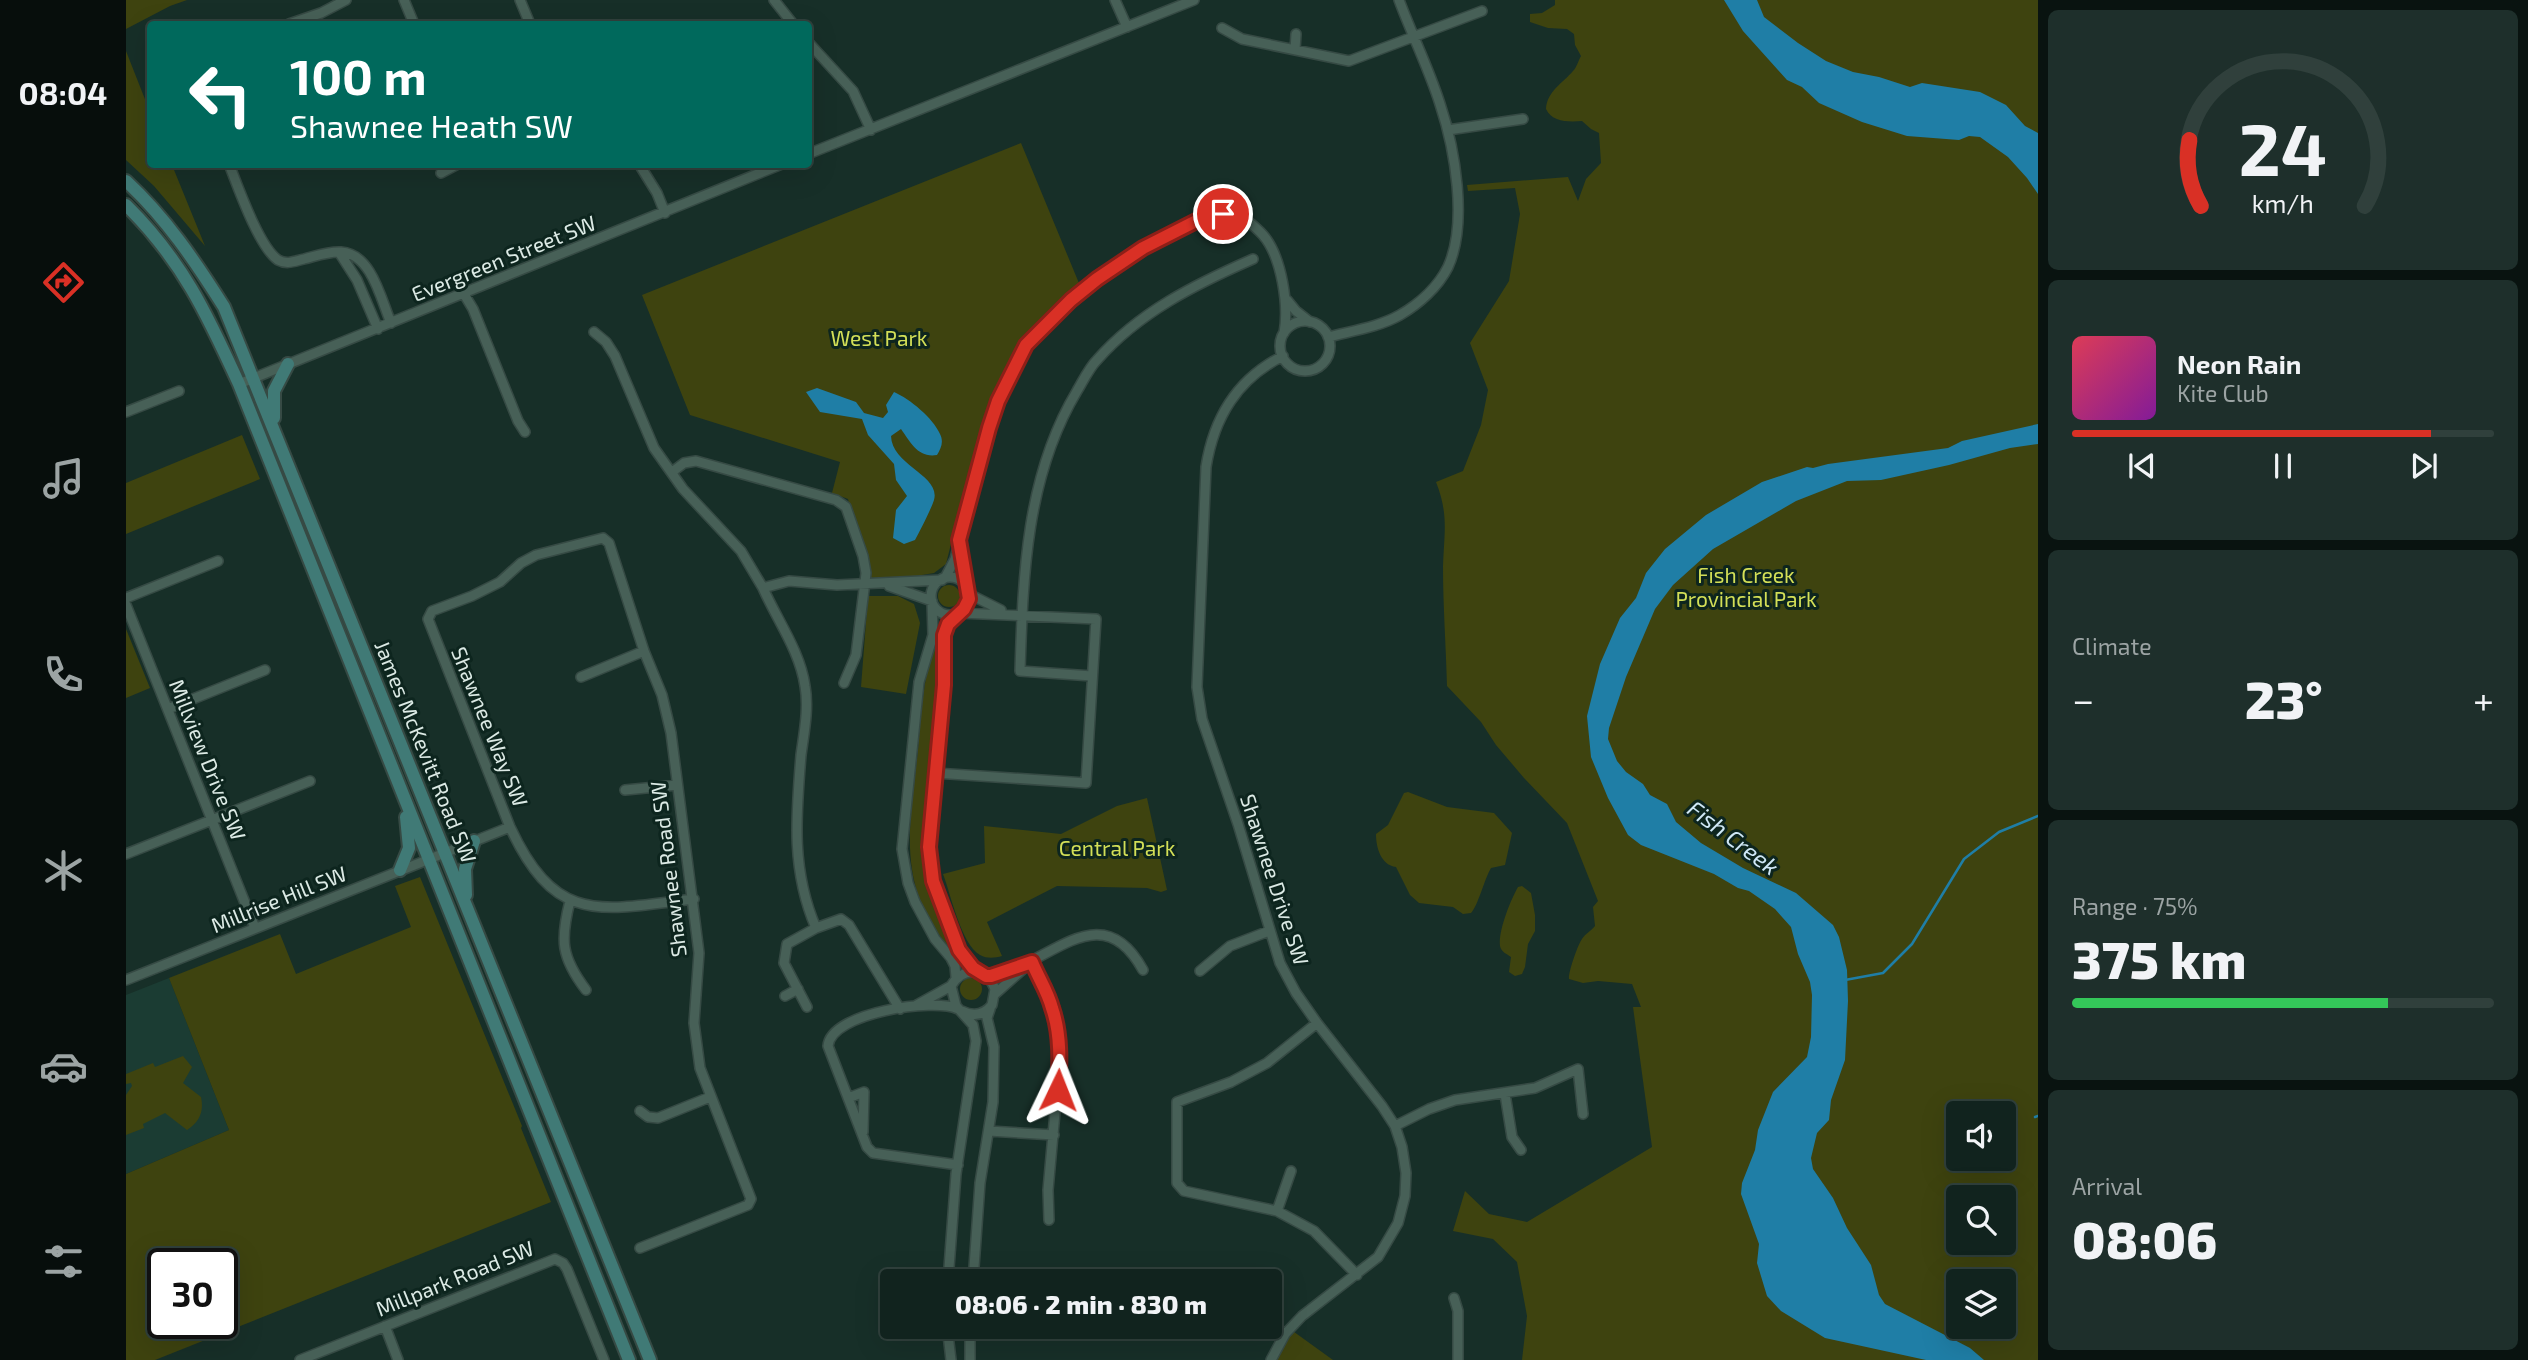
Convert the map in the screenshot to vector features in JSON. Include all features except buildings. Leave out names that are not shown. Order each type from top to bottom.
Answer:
[{"type":"main road","name":"James McKevitt Road SW","points":[[126,181],[149,203],[192,256],[224,307],[650,1360]]},
{"type":"main road","name":"James McKevitt Road SW","points":[[126,205],[178,265],[207,314],[239,384],[629,1360]]},
{"type":"main road","points":[[275,432],[274,391],[288,364]]},
{"type":"main road","points":[[399,786],[409,848],[400,870]]},
{"type":"main road","points":[[467,906],[465,869],[474,841]]},
{"type":"street","points":[[298,21],[346,0]]},
{"type":"street","points":[[404,0],[413,21]]},
{"type":"street","points":[[520,0],[529,21]]},
{"type":"street","points":[[774,0],[791,21]]},
{"type":"street","points":[[1115,0],[1127,27]]},
{"type":"street","points":[[812,152],[1194,0]]},
{"type":"street","points":[[1328,337],[1398,316],[1428,295],[1448,267],[1457,233],[1457,199],[1448,130],[1440,102],[1399,0]]},
{"type":"street","points":[[1222,28],[1242,39],[1349,61],[1482,11]]},
{"type":"street","points":[[1295,50],[1296,34]]},
{"type":"street","points":[[812,46],[853,91],[871,130]]},
{"type":"street","points":[[1448,130],[1523,119]]},
{"type":"street","points":[[231,168],[260,234],[279,260],[289,263],[339,252],[349,253],[365,265],[391,323]]},
{"type":"street","points":[[441,173],[450,168]]},
{"type":"street","points":[[641,168],[657,193],[665,213]]},
{"type":"street","name":"Evergreen Street SW","points":[[239,384],[772,168]]},
{"type":"street","points":[[949,1269],[958,1165],[976,1041],[973,1026],[953,1000],[955,966],[935,939],[915,902],[908,883],[902,849],[919,682],[933,635],[932,591],[955,559],[998,401],[1026,345],[1097,279],[1143,248],[1208,215],[1238,213],[1265,237],[1287,300],[1284,332],[1280,343],[1283,356],[1289,366],[1296,370],[1312,370],[1325,361],[1329,354],[1328,337],[1318,325],[1296,311],[1287,300]]},
{"type":"street","points":[[339,252],[357,280],[378,329]]},
{"type":"street","points":[[1092,676],[1020,671],[1017,614],[1041,473],[1066,409],[1096,361],[1142,318],[1198,283],[1253,259]]},
{"type":"street","points":[[464,294],[525,432]]},
{"type":"street","points":[[1284,332],[1294,323],[1310,322]]},
{"type":"street","points":[[594,332],[609,346],[654,448],[684,489],[741,551],[764,588],[776,618],[789,639],[806,687],[795,842],[809,913],[816,928]]},
{"type":"street","name":"Shawnee Drive SW","points":[[1271,1360],[1285,1334],[1316,1304],[1378,1257],[1398,1223],[1405,1196],[1406,1173],[1395,1126],[1317,1023],[1285,973],[1269,931],[1238,824],[1202,719],[1197,687],[1206,467],[1210,441],[1224,408],[1246,382],[1283,356]]},
{"type":"street","points":[[126,412],[179,391]]},
{"type":"street","points":[[672,472],[684,463],[696,461],[842,503],[846,507],[863,556],[866,584],[856,655],[844,683]]},
{"type":"street","name":"Shawnee Way SW","points":[[606,541],[603,538],[536,555],[521,563],[500,582],[432,611],[428,619],[510,827],[524,857],[542,881],[570,901],[596,908],[619,908],[694,899]]},
{"type":"street","points":[[959,540],[968,591],[967,605],[948,624],[944,635],[944,685],[929,847],[933,881],[959,950],[973,968],[993,984],[993,1000],[987,1018],[995,1073],[980,1183],[974,1269]]},
{"type":"street","name":"Shawnee Road SW","points":[[606,541],[609,543],[644,651],[662,695],[671,733],[699,953],[694,1023],[700,1068],[747,1187],[750,1202],[640,1248]]},
{"type":"street","points":[[126,598],[218,561]]},
{"type":"street","points":[[764,588],[789,581],[837,585],[957,579],[968,591],[995,608],[1017,614]]},
{"type":"street","points":[[884,584],[932,601],[942,613],[1096,619],[1086,783],[935,773]]},
{"type":"street","name":"Millview Drive SW","points":[[126,605],[255,928]]},
{"type":"street","points":[[580,677],[644,651]]},
{"type":"street","points":[[167,709],[265,670]]},
{"type":"street","points":[[126,854],[310,781]]},
{"type":"street","points":[[625,790],[677,785]]},
{"type":"street","name":"Millrise Hill SW","points":[[126,980],[510,827]]},
{"type":"street","points":[[570,901],[564,926],[566,960],[586,990]]},
{"type":"street","points":[[807,1007],[784,963],[787,944],[816,928],[841,919],[849,925],[905,1008]]},
{"type":"street","points":[[1200,971],[1230,946],[1269,931]]},
{"type":"street","points":[[958,1165],[873,1153],[867,1147],[828,1046],[828,1040],[839,1027],[852,1020],[905,1008],[949,1005],[975,1015],[988,1010],[1004,984],[1032,962],[1069,941],[1092,934],[1115,939],[1126,945],[1134,952],[1143,970]]},
{"type":"street","points":[[905,1008],[970,971],[997,975],[1032,962]]},
{"type":"street","points":[[1032,962],[1052,1005],[1059,1068],[1048,1189],[1049,1220]]},
{"type":"street","points":[[785,996],[798,989]]},
{"type":"street","points":[[1317,1023],[1267,1063],[1231,1082],[1177,1102],[1177,1183],[1184,1191],[1277,1211],[1314,1231],[1357,1275]]},
{"type":"street","points":[[1395,1126],[1455,1100],[1535,1088],[1578,1069],[1583,1114]]},
{"type":"street","points":[[848,1098],[864,1092],[863,1135]]},
{"type":"street","points":[[1505,1094],[1512,1137],[1521,1150]]},
{"type":"street","points":[[640,1111],[648,1118],[658,1118],[710,1097]]},
{"type":"street","points":[[989,1131],[1054,1135]]},
{"type":"street","points":[[1277,1211],[1291,1171]]},
{"type":"street","name":"Millpark Road SW","points":[[300,1360],[551,1259],[559,1260],[567,1269],[604,1360]]},
{"type":"street","points":[[1454,1298],[1458,1311],[1458,1360]]},
{"type":"street","points":[[385,1326],[398,1360]]},
{"type":"street","points":[[949,1339],[951,1360]]},
{"type":"street","points":[[970,1339],[970,1360]]},
{"type":"shaded area","points":[[169,978],[229,1130],[126,1174],[126,995]]},
{"type":"green space","points":[[126,0],[187,0],[126,29]]},
{"type":"green space","name":"Fish Creek Provincial Park","points":[[1555,0],[2038,0],[2038,1360],[1522,1360],[1527,1316],[1517,1262],[1493,1239],[1453,1231],[1465,1191],[1489,1214],[1527,1222],[1652,1147],[1633,1007],[1641,1007],[1632,984],[1598,981],[1583,983],[1569,979],[1580,942],[1595,926],[1593,907],[1598,901],[1567,823],[1524,778],[1496,745],[1481,722],[1447,686],[1443,582],[1445,524],[1443,504],[1436,482],[1463,471],[1481,425],[1488,390],[1470,343],[1509,281],[1520,214],[1515,188],[1468,191],[1467,185],[1568,177],[1578,201],[1586,179],[1601,163],[1599,133],[1582,121],[1556,119],[1546,109],[1552,92],[1574,69],[1581,56],[1575,45],[1574,34],[1567,29],[1548,28],[1530,22],[1530,14],[1542,13],[1555,5]]},
{"type":"green space","points":[[126,51],[147,104],[147,168],[173,168],[205,246],[154,186],[126,160]]},
{"type":"green space","name":"West Park","points":[[1021,143],[1081,288],[1016,347],[987,411],[946,564],[934,573],[869,584],[848,499],[832,493],[840,462],[690,415],[642,295]]},
{"type":"green space","points":[[242,435],[260,479],[126,534],[126,483]]},
{"type":"green space","points":[[949,585],[957,588],[960,596],[957,604],[949,607],[941,604],[938,596],[941,588]]},
{"type":"green space","points":[[868,596],[898,596],[914,604],[920,623],[906,694],[861,687]]},
{"type":"green space","points":[[126,629],[150,688],[126,698]]},
{"type":"green space","points":[[935,644],[938,684],[922,851],[930,888],[955,954],[936,930],[923,906],[911,858],[910,833],[922,710]]},
{"type":"green space","points":[[1408,792],[1447,807],[1494,813],[1512,833],[1505,865],[1491,868],[1471,913],[1463,914],[1453,907],[1419,903],[1410,895],[1396,867],[1387,863],[1380,855],[1376,834],[1388,825],[1404,793]]},
{"type":"green space","name":"Central Park","points":[[1147,798],[1167,890],[1161,892],[1147,888],[1057,886],[987,922],[1002,956],[985,957],[973,949],[957,918],[943,874],[985,863],[984,826],[1061,834],[1117,806]]},
{"type":"green space","points":[[420,877],[551,1202],[238,1327],[238,1248],[147,1248],[147,1339],[208,1339],[155,1360],[126,1360],[126,1174],[229,1130],[169,978],[280,934],[296,974],[411,927],[395,886]]},
{"type":"green space","points":[[1522,886],[1531,893],[1535,931],[1528,944],[1522,974],[1515,976],[1509,972],[1511,957],[1502,950],[1500,940],[1509,907],[1518,887]]},
{"type":"green space","points":[[971,978],[979,981],[982,989],[979,997],[971,1000],[963,997],[960,989],[963,981]]},
{"type":"green space","points":[[183,1056],[192,1067],[183,1083],[201,1097],[202,1107],[198,1120],[187,1130],[165,1113],[143,1124],[144,1128],[126,1135],[126,1095],[132,1086],[131,1083],[126,1084],[126,1074],[153,1063],[155,1067]]},
{"type":"green space","points":[[1290,1329],[1333,1360],[1271,1360]]},
{"type":"water","points":[[1724,0],[1757,0],[1764,17],[1798,43],[1826,61],[1853,72],[1910,87],[1922,83],[1980,92],[2006,105],[2025,126],[2038,133],[2038,194],[2008,157],[1980,137],[1969,136],[1959,140],[1907,136],[1862,122],[1819,103],[1802,87],[1787,80],[1743,31]]},
{"type":"water","points":[[817,388],[856,402],[864,413],[883,418],[888,412],[886,405],[894,392],[907,399],[937,428],[942,442],[937,455],[920,452],[901,429],[891,436],[899,455],[924,477],[934,491],[933,503],[915,540],[904,544],[893,538],[896,510],[907,496],[896,480],[894,464],[868,435],[862,419],[820,412],[806,392]]},
{"type":"water","points":[[2038,424],[2038,444],[2010,448],[1881,480],[1847,481],[1796,501],[1713,549],[1673,585],[1655,609],[1626,677],[1609,728],[1608,739],[1617,761],[1626,772],[1643,784],[1650,795],[1667,804],[1676,822],[1701,843],[1743,868],[1796,893],[1833,925],[1839,937],[1847,970],[1845,1060],[1831,1100],[1829,1120],[1817,1133],[1811,1158],[1813,1169],[1833,1198],[1847,1228],[1871,1265],[1879,1295],[1885,1304],[1946,1336],[1946,1339],[1953,1339],[1970,1348],[1984,1360],[1926,1360],[1825,1338],[1781,1311],[1767,1296],[1757,1263],[1759,1244],[1741,1194],[1742,1183],[1773,1092],[1807,1057],[1811,1037],[1810,982],[1798,954],[1791,927],[1775,909],[1749,891],[1641,845],[1628,835],[1608,798],[1591,757],[1587,716],[1600,664],[1620,618],[1636,598],[1646,573],[1665,549],[1706,515],[1762,482],[1807,467],[1948,448],[1962,441]]},
{"type":"waterway","points":[[1845,980],[1883,973],[1912,944],[1964,859],[1999,832],[2038,816]]},
{"type":"route","points":[[1058,1090],[1056,1023],[1052,1005],[1032,962],[991,976],[973,968],[959,950],[952,934],[929,863],[944,685],[944,635],[948,624],[964,609],[969,599],[959,540],[998,401],[1026,345],[1071,300],[1143,248],[1208,215],[1223,214]]},
{"type":"water label","name":"Fish Creek","points":[[1733,838]]}]
